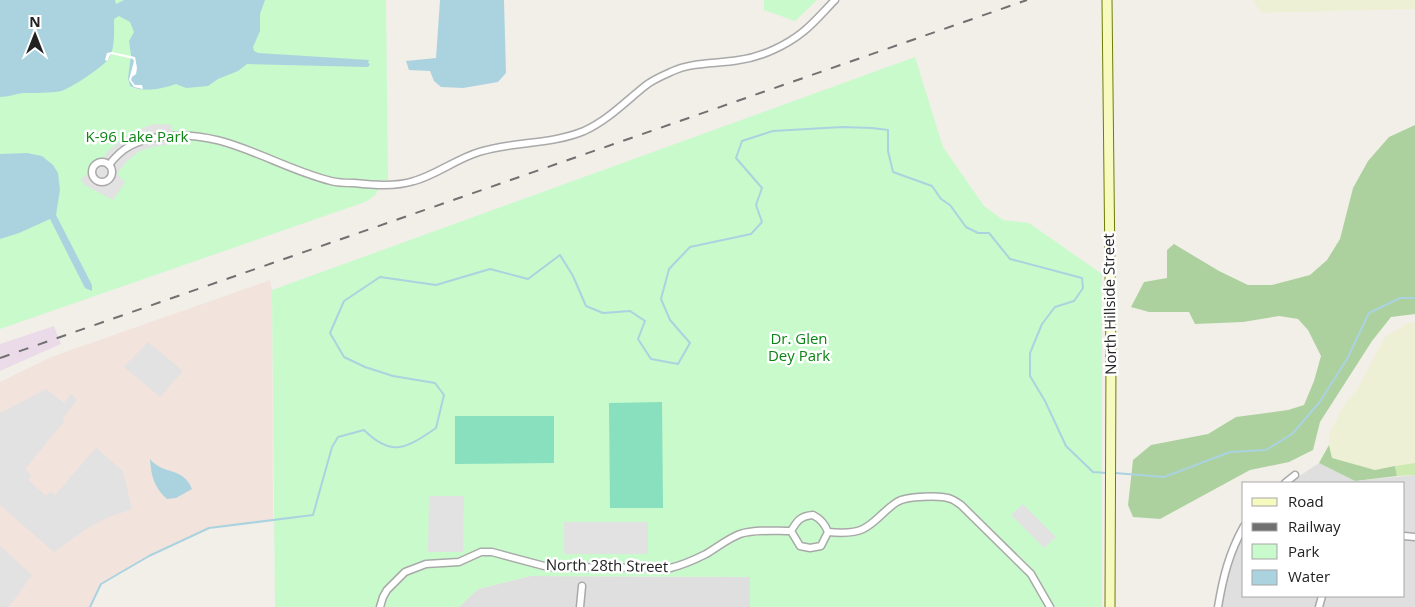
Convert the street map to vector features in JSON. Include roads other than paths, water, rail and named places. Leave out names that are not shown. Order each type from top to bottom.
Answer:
[{"type":"main road","name":"North Hillside Street","points":[[1107,0],[1111,449],[1110,607]]},
{"type":"street","points":[[109,165],[129,145],[143,139],[172,135],[197,135],[238,146],[332,182],[397,185],[415,181],[478,152],[555,140],[584,131],[606,119],[646,84],[674,70],[692,65],[741,60],[765,53],[805,31],[835,0]]},
{"type":"street","points":[[1286,482],[1296,475]]},
{"type":"street","points":[[828,532],[848,533],[862,530],[876,521],[898,501],[907,498],[949,498],[961,505],[1031,574],[1050,607]]},
{"type":"street","points":[[813,515],[826,525],[828,532],[821,546],[810,548],[800,546],[791,531],[798,520],[805,516],[813,515]]},
{"type":"street","points":[[1218,607],[1227,562],[1242,530]]},
{"type":"street","name":"North 28th Street","points":[[380,607],[387,590],[405,572],[426,564],[460,562],[481,552],[492,552],[548,567],[670,568],[686,564],[723,542],[741,534],[760,531],[791,531]]},
{"type":"street","points":[[580,607],[582,586]]},
{"type":"water","points":[[0,0],[115,0],[116,4],[124,0],[265,0],[260,14],[260,31],[253,47],[254,51],[258,53],[369,60],[368,63],[370,64],[368,67],[247,64],[238,71],[218,79],[208,86],[186,88],[176,84],[159,89],[141,89],[130,86],[128,78],[131,55],[129,41],[134,32],[130,22],[119,16],[114,19],[113,43],[110,57],[87,76],[61,91],[23,93],[0,97]]},
{"type":"water","points":[[440,0],[504,0],[506,73],[498,82],[463,88],[441,87],[434,81],[430,71],[409,70],[406,61],[436,58]]},
{"type":"water","points":[[27,153],[42,156],[53,165],[58,173],[60,190],[56,215],[92,285],[92,291],[85,288],[50,219],[0,239],[0,154]]},
{"type":"water","points":[[150,459],[161,468],[184,477],[192,489],[176,498],[167,499],[154,481]]},
{"type":"waterway","points":[[90,607],[101,584],[149,556],[209,528],[313,515],[332,447],[338,437],[364,430],[383,444],[391,447],[400,447],[416,441],[436,428],[444,395],[435,383],[393,376],[365,367],[344,357],[330,333],[344,301],[380,277],[436,285],[490,269],[528,279],[560,255],[573,276],[586,306],[603,313],[630,311],[645,321],[638,339],[651,359],[678,364],[690,343],[670,320],[661,299],[669,269],[690,247],[751,234],[762,222],[756,205],[762,188],[736,158],[742,141],[773,131],[842,127],[888,130],[888,151],[893,172],[932,186],[941,199],[950,205],[966,227],[978,233],[989,233],[1010,259],[1082,278],[1083,288],[1074,301],[1055,307],[1042,324],[1030,353],[1030,376],[1045,401],[1066,446],[1093,472],[1107,473]]},
{"type":"waterway","points":[[1115,473],[1164,477],[1230,452],[1266,450],[1292,434],[1319,403],[1347,359],[1369,313],[1400,298],[1415,298]]},
{"type":"railway","points":[[0,358],[1027,0]]},
{"type":"park label","name":"K-96 Lake Park","points":[[137,137]]},
{"type":"park label","name":"Dr. Glen Dey Park","points":[[799,348]]}]
